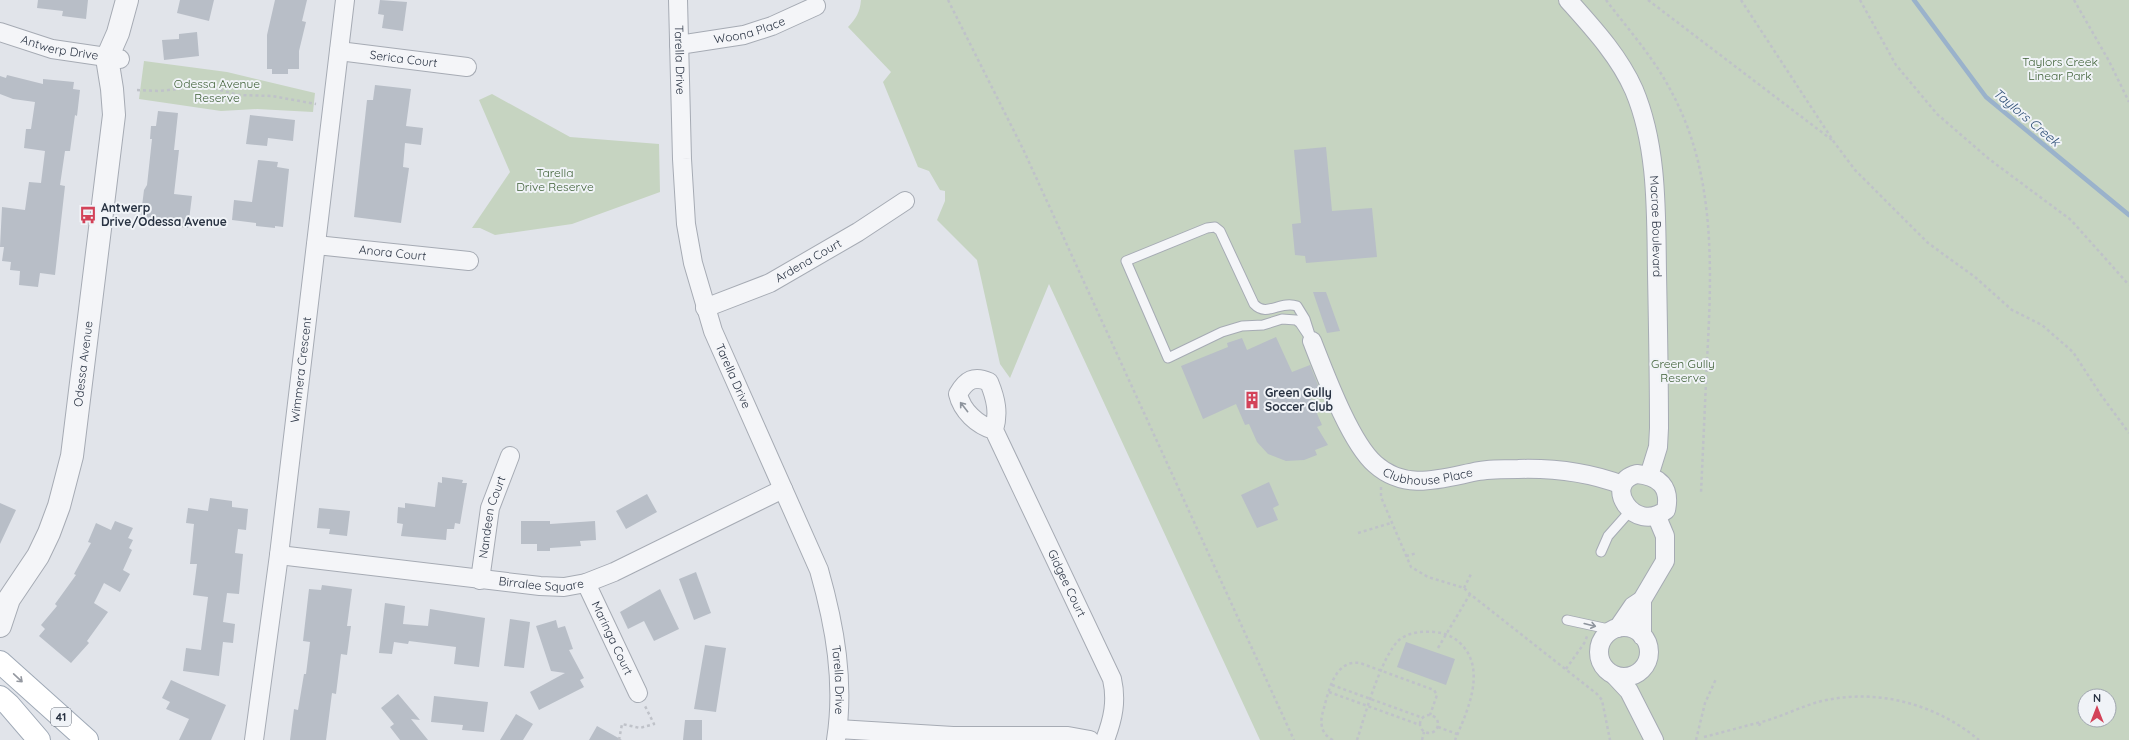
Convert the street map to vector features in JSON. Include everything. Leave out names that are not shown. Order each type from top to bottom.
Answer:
[{"type":"main road","name":"41","points":[[0,662],[87,740]]},
{"type":"main road","points":[[0,697],[10,705],[39,740]]},
{"type":"main road","points":[[0,713],[31,740]]},
{"type":"street","name":"Wimmera Crescent","points":[[254,740],[279,555],[345,0]]},
{"type":"street","name":"Tarella Drive","points":[[678,0],[682,159],[686,224],[693,263],[705,308],[724,359],[819,570],[830,608],[838,665],[837,735]]},
{"type":"street","name":"Macrae Boulevard","points":[[1568,0],[1594,30],[1624,70],[1642,113],[1648,142],[1653,174],[1656,216],[1659,428],[1658,447],[1649,476]]},
{"type":"street","points":[[114,58],[129,40],[132,26],[127,1]]},
{"type":"street","name":"Woona Place","points":[[679,45],[744,35],[772,26],[816,6]]},
{"type":"street","name":"Antwerp Drive","points":[[0,32],[52,49],[114,58]]},
{"type":"street","name":"Serica Court","points":[[339,51],[467,67]]},
{"type":"street","name":"Odessa Avenue","points":[[0,626],[5,603],[38,556],[49,533],[59,506],[71,462],[114,114],[123,90],[124,78],[120,66],[114,58]]},
{"type":"street","name":"Ardena Court","points":[[705,308],[770,283],[858,232],[905,201]]},
{"type":"street","name":"Anora Court","points":[[316,245],[469,261]]},
{"type":"street","name":"Clubhouse Place","points":[[1312,341],[1355,438],[1374,464],[1389,474],[1405,481],[1422,482],[1480,471],[1517,469],[1557,470],[1580,472],[1622,485]]},
{"type":"street","name":"Gidgee Court","points":[[994,430],[1112,679],[1115,693],[1114,708],[1105,740]]},
{"type":"street","name":"Nandeen Court","points":[[480,580],[490,508],[510,456]]},
{"type":"street","points":[[1637,474],[1649,476],[1660,482],[1668,493],[1666,510],[1657,517],[1644,517],[1631,510],[1621,495],[1622,485],[1631,475],[1637,474]]},
{"type":"street","name":"Birralee Square","points":[[279,555],[480,580],[540,586],[564,586],[586,583],[614,572],[783,489]]},
{"type":"street","points":[[1616,629],[1633,606],[1642,600],[1665,561],[1665,536],[1657,517]]},
{"type":"street","name":"Maringa Court","points":[[586,583],[638,693]]},
{"type":"street","points":[[1642,600],[1642,636]]},
{"type":"street","points":[[1616,629],[1632,629],[1642,636],[1647,643],[1649,651],[1644,667],[1643,698],[1653,737],[1629,691],[1615,676],[1604,668],[1599,656],[1600,644],[1608,633],[1616,629]]},
{"type":"street","points":[[1615,676],[1631,676],[1644,667]]},
{"type":"street","points":[[837,735],[1068,736],[1090,740]]},
{"type":"lane","points":[[1215,227],[1220,231],[1254,304],[1258,308],[1266,311],[1284,304],[1297,306],[1305,319],[1312,341],[1300,323],[1296,320],[1282,319],[1263,325],[1242,326],[1222,332],[1168,358],[1126,261],[1207,228],[1215,227]]},
{"type":"lane","points":[[1601,552],[1608,536],[1631,510]]},
{"type":"lane","points":[[1567,620],[1573,620],[1590,626],[1616,629]]},
{"type":"path","points":[[948,0],[1023,149],[1294,740]]},
{"type":"path","points":[[1606,0],[1655,64],[1671,90],[1682,113],[1700,171],[1705,197],[1710,260],[1701,493]]},
{"type":"path","points":[[1648,0],[1834,142]]},
{"type":"path","points":[[1741,0],[1834,142],[1855,170],[1928,243],[1975,277],[2012,310],[2042,325],[2073,352],[2105,401],[2129,433]]},
{"type":"path","points":[[1860,0],[1896,65],[1936,114],[1989,159],[2071,220],[2129,285]]},
{"type":"path","points":[[2074,0],[2109,61],[2129,102]]},
{"type":"path","points":[[137,90],[159,91],[206,86],[238,95],[272,96],[316,104]]},
{"type":"path","points":[[1389,474],[1380,489],[1381,497],[1411,567],[1428,577],[1464,588],[1602,700],[1610,740]]},
{"type":"path","points":[[1358,533],[1391,523]]},
{"type":"path","points":[[1406,556],[1417,553]]},
{"type":"path","points":[[1464,588],[1471,574]]},
{"type":"path","points":[[1438,648],[1470,594]]},
{"type":"path","points":[[1566,670],[1585,642],[1590,626]]},
{"type":"path","points":[[1357,740],[1371,699],[1390,652],[1400,640],[1406,636],[1425,632],[1446,634],[1454,638],[1470,655],[1474,669],[1473,689],[1455,740]]},
{"type":"path","points":[[1332,685],[1423,718],[1430,715],[1436,699],[1436,692],[1382,670],[1360,663],[1349,663],[1337,672],[1329,692],[1321,722],[1325,735],[1333,740]]},
{"type":"path","points":[[1696,740],[1705,703],[1716,679]]},
{"type":"path","points":[[1329,692],[1420,725],[1424,732],[1422,740]]},
{"type":"path","points":[[619,740],[622,724],[640,728],[654,724],[638,693]]},
{"type":"path","points":[[1704,737],[1761,722],[1811,704],[1832,699],[1887,698],[1906,702],[1941,714],[1960,725],[1979,740]]},
{"type":"path","points":[[1430,715],[1436,718],[1438,727]]},
{"type":"path","points":[[1420,725],[1423,718]]},
{"type":"path","points":[[1759,726],[1761,722]]},
{"type":"path","points":[[1438,727],[1457,734]]},
{"type":"path","points":[[1424,732],[1432,732],[1438,727]]},
{"type":"green space","name":"Green Gully Reserve","points":[[861,0],[2129,0],[2129,740],[1260,740],[1049,284],[1010,378],[1000,364],[977,260],[937,220],[945,201],[945,191],[940,190],[929,171],[918,167],[883,82],[891,72],[848,27],[857,15]]},
{"type":"green space","name":"Odessa Avenue Reserve","points":[[144,61],[227,72],[315,93],[313,112],[257,109],[221,111],[139,99]]},
{"type":"green space","name":"Tarella Drive Reserve","points":[[492,94],[570,137],[659,144],[660,192],[572,224],[495,235],[480,228],[472,228],[510,172],[479,100]]},
{"type":"building","points":[[38,0],[88,0],[86,19],[62,16],[63,11],[37,8]]},
{"type":"building","points":[[180,0],[214,0],[209,21],[177,13]]},
{"type":"building","points":[[275,0],[307,0],[302,21],[306,22],[299,51],[299,69],[288,69],[288,74],[272,74],[272,69],[267,69],[267,35]]},
{"type":"building","points":[[380,0],[407,2],[403,31],[382,28],[384,15],[378,14]]},
{"type":"building","points":[[197,32],[199,56],[164,60],[162,40],[179,39],[179,34]]},
{"type":"building","points":[[7,75],[43,84],[43,79],[74,82],[73,89],[80,90],[77,116],[75,115],[70,151],[65,151],[60,185],[65,186],[55,275],[40,273],[38,287],[19,285],[20,271],[10,270],[11,262],[2,261],[4,247],[0,247],[2,207],[25,210],[29,182],[41,183],[45,151],[24,148],[26,129],[31,129],[35,102],[13,99],[0,94],[0,76],[6,78]]},
{"type":"building","points":[[375,85],[411,89],[406,126],[423,128],[421,145],[405,143],[403,167],[409,168],[401,223],[354,217],[367,100],[373,100]]},
{"type":"building","points":[[158,111],[178,113],[174,150],[179,150],[174,194],[192,196],[188,228],[140,222],[144,190],[147,185],[152,139],[150,139],[151,126],[156,126]]},
{"type":"building","points":[[250,115],[295,120],[293,141],[268,138],[267,146],[246,144]]},
{"type":"building","points":[[1326,147],[1332,211],[1372,208],[1377,257],[1306,263],[1305,256],[1295,255],[1292,224],[1301,223],[1294,150]]},
{"type":"building","points":[[258,160],[278,162],[277,167],[289,169],[283,227],[275,226],[275,228],[256,226],[256,223],[232,220],[234,200],[252,202]]},
{"type":"building","points":[[1313,292],[1326,292],[1340,331],[1327,333]]},
{"type":"building","name":"Green Gully Soccer Club","points":[[1276,337],[1292,372],[1310,365],[1320,390],[1309,395],[1322,425],[1317,427],[1328,445],[1315,450],[1317,455],[1304,460],[1286,461],[1268,454],[1257,442],[1249,424],[1245,425],[1236,404],[1203,419],[1181,366],[1228,347],[1227,343],[1242,338],[1247,350]]},
{"type":"building","points":[[442,477],[463,480],[462,483],[467,483],[460,524],[455,523],[454,529],[447,529],[446,540],[401,536],[403,524],[397,523],[398,507],[405,508],[405,503],[435,507],[438,482],[442,483]]},
{"type":"building","points":[[1269,482],[1279,505],[1273,508],[1278,520],[1257,528],[1241,495]]},
{"type":"building","points":[[647,494],[657,512],[626,529],[616,511]]},
{"type":"building","points":[[210,498],[232,501],[232,507],[248,509],[246,530],[238,529],[235,553],[243,554],[239,594],[227,593],[223,622],[235,624],[233,643],[223,642],[219,676],[183,671],[186,648],[201,650],[208,597],[193,595],[197,564],[190,564],[194,524],[186,523],[188,508],[208,511]]},
{"type":"building","points":[[0,503],[16,510],[0,544]]},
{"type":"building","points":[[319,508],[350,511],[347,536],[329,534],[330,529],[317,528]]},
{"type":"building","points":[[115,521],[133,528],[128,538],[133,540],[129,548],[132,550],[123,570],[130,574],[120,592],[104,583],[94,603],[108,612],[87,641],[89,643],[71,663],[39,636],[45,629],[41,625],[57,606],[55,604],[76,575],[74,574],[91,543],[88,542],[96,523],[111,530]]},
{"type":"building","points":[[521,521],[550,521],[550,524],[595,521],[596,540],[580,541],[581,546],[550,548],[550,551],[537,551],[537,544],[521,544]]},
{"type":"building","points":[[696,572],[711,613],[694,620],[679,579]]},
{"type":"building","points":[[322,585],[352,589],[347,626],[351,626],[347,655],[341,654],[336,694],[332,693],[326,740],[290,740],[294,709],[298,710],[304,674],[306,674],[310,642],[303,641],[309,589],[321,590]]},
{"type":"building","points":[[660,589],[679,629],[654,641],[644,621],[628,629],[620,612]]},
{"type":"building","points":[[385,603],[405,606],[403,624],[428,626],[430,609],[485,618],[479,667],[454,664],[456,647],[409,641],[408,644],[394,642],[392,654],[379,653]]},
{"type":"building","points":[[510,619],[530,622],[524,668],[504,666]]},
{"type":"building","points":[[556,620],[558,628],[565,626],[573,649],[569,650],[584,678],[580,680],[584,687],[539,710],[530,692],[565,673],[551,671],[536,626]]},
{"type":"building","points":[[1406,642],[1455,659],[1446,685],[1397,667]]},
{"type":"building","points":[[705,645],[726,648],[716,712],[694,709]]},
{"type":"building","points":[[171,680],[226,705],[211,740],[179,740],[189,719],[166,709],[170,702],[162,698]]},
{"type":"building","points":[[398,694],[420,720],[411,719],[428,740],[400,740],[390,727],[394,724],[381,708]]},
{"type":"building","points":[[434,696],[488,702],[484,732],[462,730],[463,725],[431,722]]},
{"type":"building","points":[[516,714],[533,724],[523,740],[500,740]]},
{"type":"building","points":[[685,720],[702,720],[702,740],[683,740]]},
{"type":"building","points":[[597,726],[622,740],[589,740]]},
{"type":"waterway","name":"Taylors Creek","points":[[1914,0],[1986,97],[2129,215]]},
{"type":"place","name":"Antwerp Drive/Odessa Avenue","points":[[88,215]]},
{"type":"place","name":"Green Gully Soccer Club","points":[[1252,400]]},
{"type":"park label","name":"Taylors Creek Linear Park","points":[[2060,69]]}]
